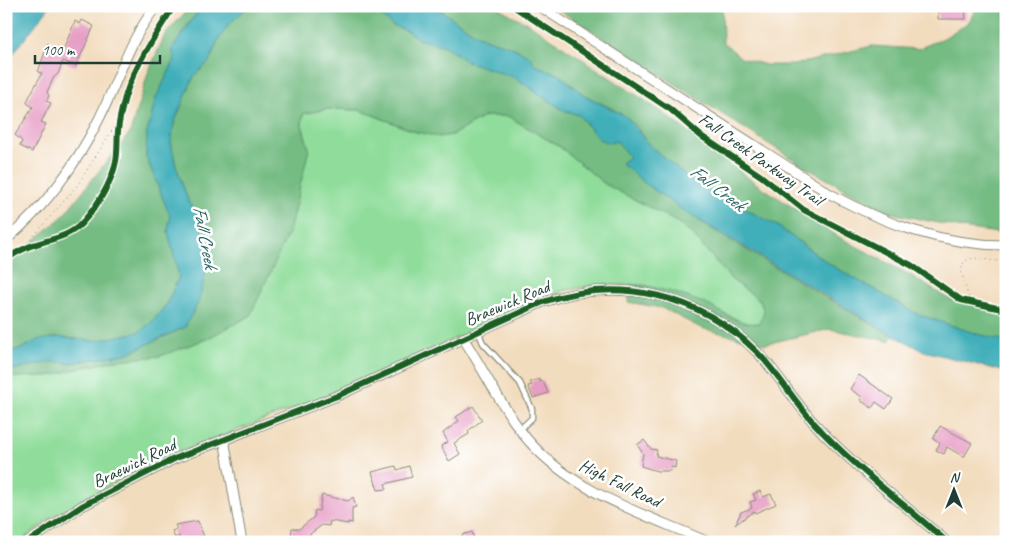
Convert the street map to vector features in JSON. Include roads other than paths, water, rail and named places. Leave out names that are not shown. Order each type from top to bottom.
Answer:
[{"type":"street","points":[[6,240],[48,198],[77,159],[99,119],[132,46],[157,6]]},
{"type":"street","points":[[539,6],[830,194],[861,211],[895,225],[932,236],[967,242],[1006,245]]},
{"type":"street","name":"Braewick Road","points":[[28,542],[82,506],[129,480],[224,439],[337,396],[543,302],[592,290],[615,289],[645,292],[682,302],[714,318],[748,344],[765,361],[814,423],[947,542]]},
{"type":"street","name":"High Fall Road","points":[[463,338],[520,429],[548,460],[572,479],[596,493],[708,542]]},
{"type":"street","points":[[224,439],[242,542]]},
{"type":"lane","points":[[478,331],[486,347],[520,384],[532,409],[532,418],[520,429]]},
{"type":"water","points":[[6,6],[50,6],[6,63]]},
{"type":"water","name":"Fall Creek","points":[[208,6],[249,6],[229,24],[217,42],[210,61],[194,76],[174,123],[171,143],[176,166],[189,203],[197,213],[205,240],[206,271],[199,301],[185,327],[126,354],[70,363],[51,362],[6,371],[6,352],[23,348],[38,340],[58,337],[94,341],[139,332],[152,322],[167,304],[179,276],[168,232],[170,216],[146,156],[147,133],[156,98],[175,59],[172,49],[196,14]]},
{"type":"water","name":"Fall Creek","points":[[368,6],[434,6],[479,36],[512,47],[530,56],[535,65],[560,75],[584,95],[627,117],[649,145],[696,184],[776,225],[831,265],[917,314],[977,334],[1006,341],[1006,372],[924,351],[885,331],[682,210],[621,163],[629,157],[617,141],[609,143],[599,139],[579,115],[565,111],[516,78],[466,61],[445,46],[418,39],[409,32],[392,25]]}]
